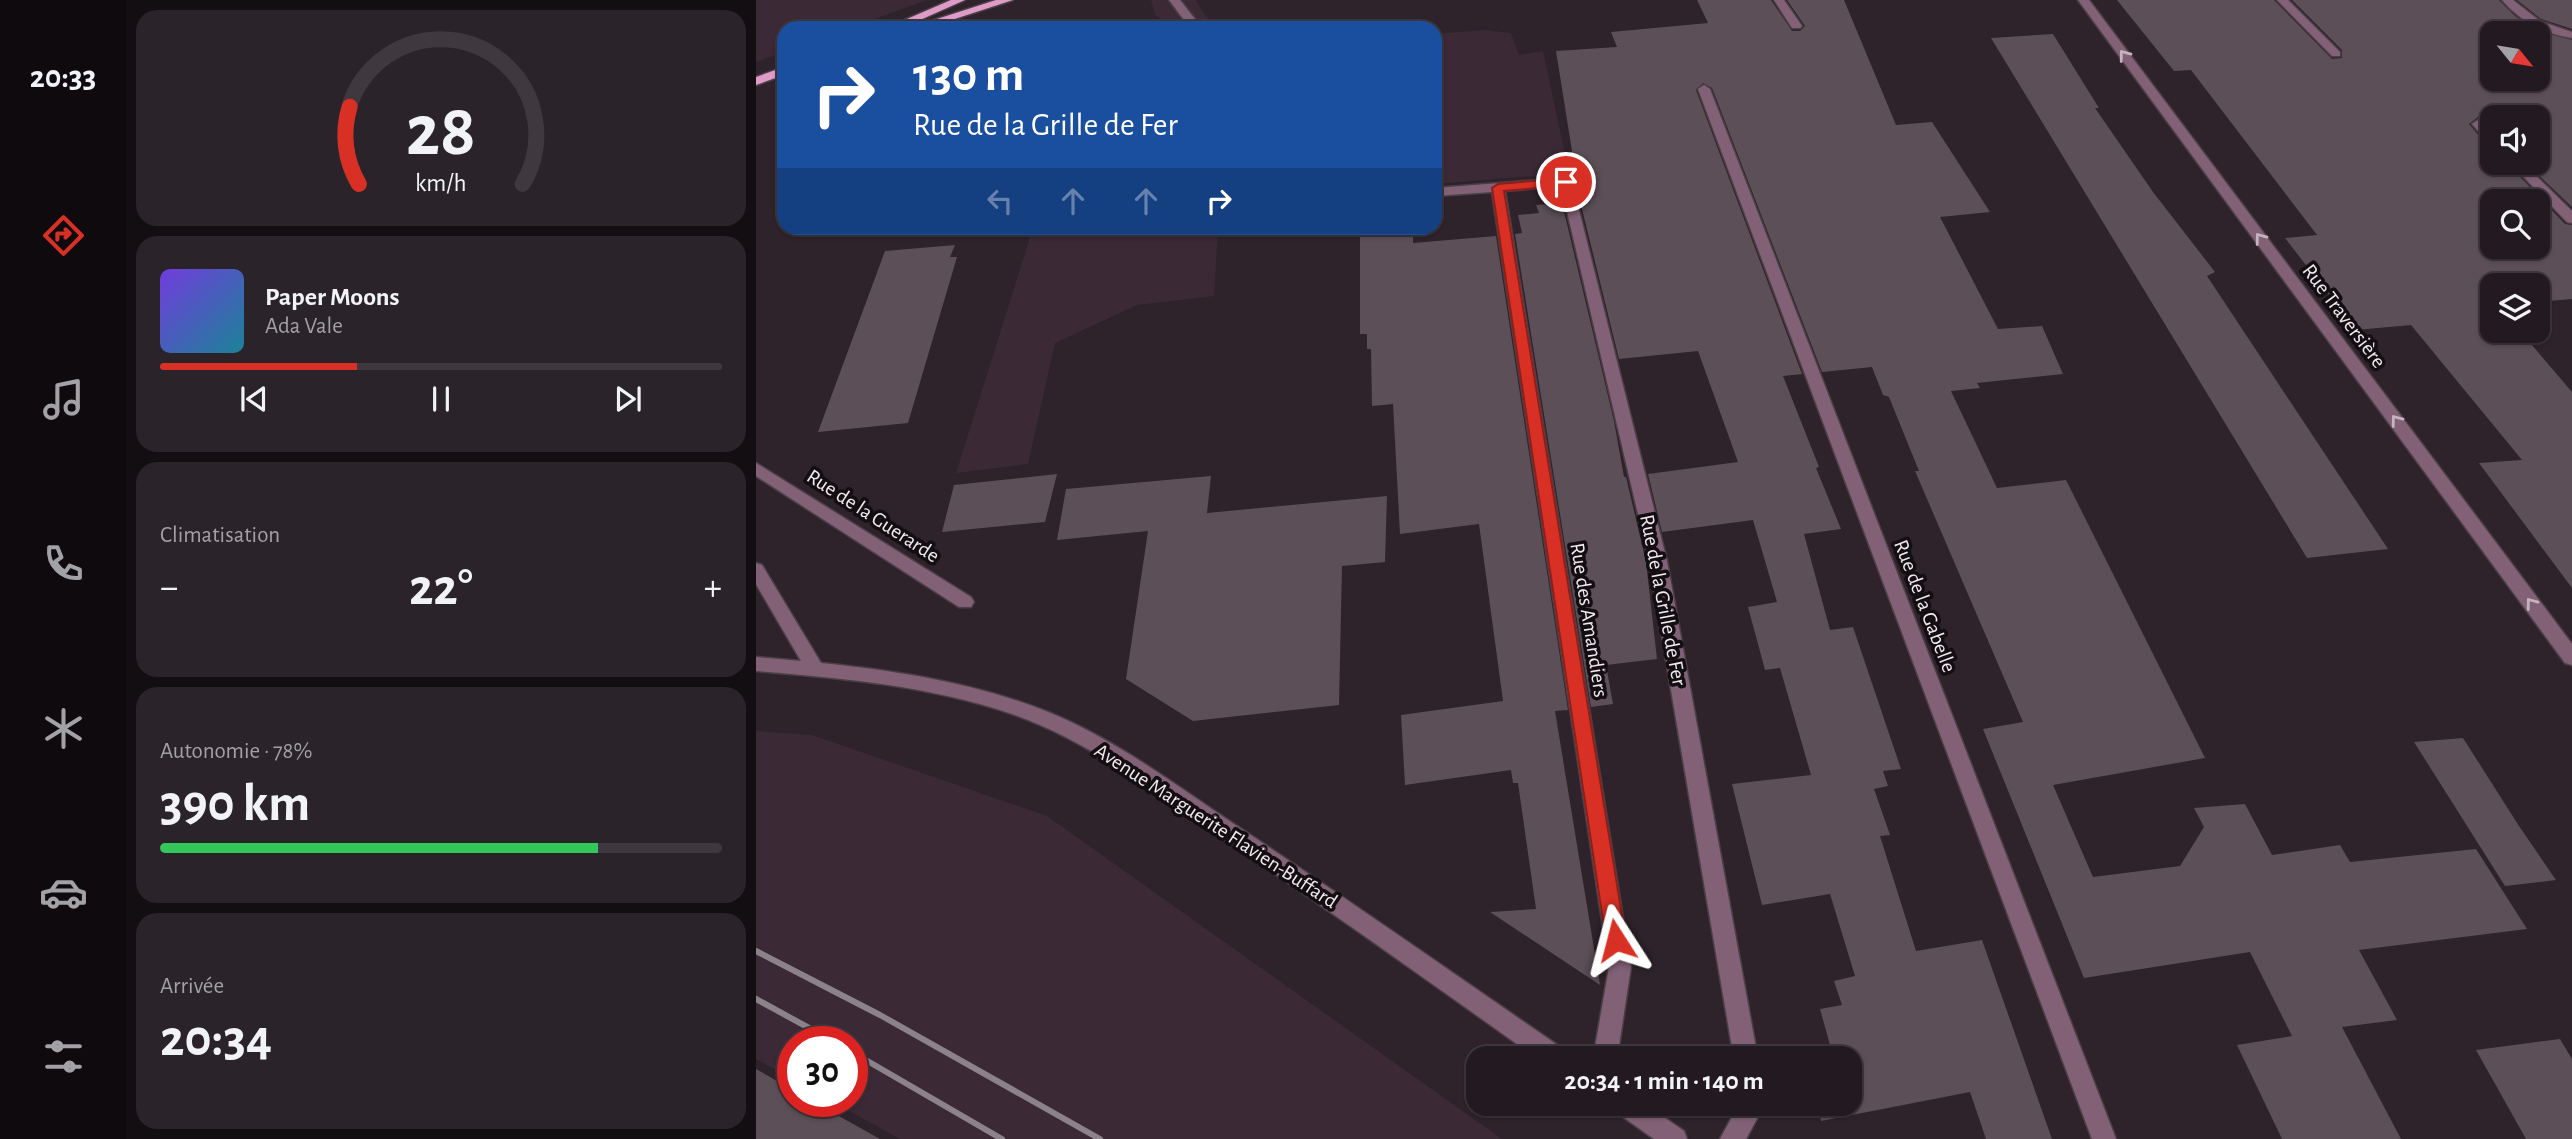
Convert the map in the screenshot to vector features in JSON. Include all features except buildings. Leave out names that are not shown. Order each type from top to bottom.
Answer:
[{"type":"main road","points":[[909,21],[960,0]]},
{"type":"main road","points":[[938,21],[1006,0]]},
{"type":"main road","points":[[756,81],[777,74]]},
{"type":"street","points":[[1174,0],[1190,21]]},
{"type":"street","points":[[1779,0],[1796,26]]},
{"type":"street","name":"Rue Traversière","points":[[2083,0],[2572,658]]},
{"type":"street","points":[[2282,0],[2336,54]]},
{"type":"street","points":[[2507,0],[2532,22],[2553,33],[2572,35]]},
{"type":"street","name":"Rue de la Gabelle","points":[[1704,89],[2104,1139]]},
{"type":"street","points":[[2528,175],[2572,219]]},
{"type":"street","name":"Rue de la Grille de Fer","points":[[1498,188],[1566,182],[1658,561],[1744,1046]]},
{"type":"street","points":[[1442,192],[1498,188]]},
{"type":"street","name":"Rue des Amandiers","points":[[1498,188],[1620,967],[1607,1046]]},
{"type":"street","name":"Rue de la Guerarde","points":[[756,468],[965,602]]},
{"type":"street","points":[[756,569],[815,669]]},
{"type":"street","name":"Avenue Marguerite Flavien-Buffard","points":[[756,664],[815,669],[970,695],[1018,708],[1084,739],[1219,824],[1539,1046]]},
{"type":"street","points":[[1641,1116],[1675,1139]]},
{"type":"street","points":[[1732,1139],[1746,1116]]},
{"type":"shaded area","points":[[756,0],[927,0],[869,21],[777,21],[777,54],[756,62]]},
{"type":"shaded area","points":[[1151,0],[1196,0],[1211,21],[1164,21],[1155,15]]},
{"type":"shaded area","points":[[1484,30],[1511,33],[1519,55],[1543,51],[1569,173],[1442,183],[1442,33]]},
{"type":"shaded area","points":[[1031,235],[1218,235],[1214,296],[1137,305],[1055,343],[1028,464],[956,473]]},
{"type":"shaded area","points":[[756,731],[812,735],[1047,816],[1502,1139],[900,1139],[860,1117],[868,1117],[868,1026],[777,1026],[777,1070],[756,1059]]},
{"type":"railway","points":[[756,951],[880,1015],[1100,1139]]},
{"type":"railway","points":[[756,999],[806,1026]]},
{"type":"railway","points":[[868,1061],[1002,1139]]},
{"type":"route","points":[[1566,182],[1498,188],[1616,940]]}]
